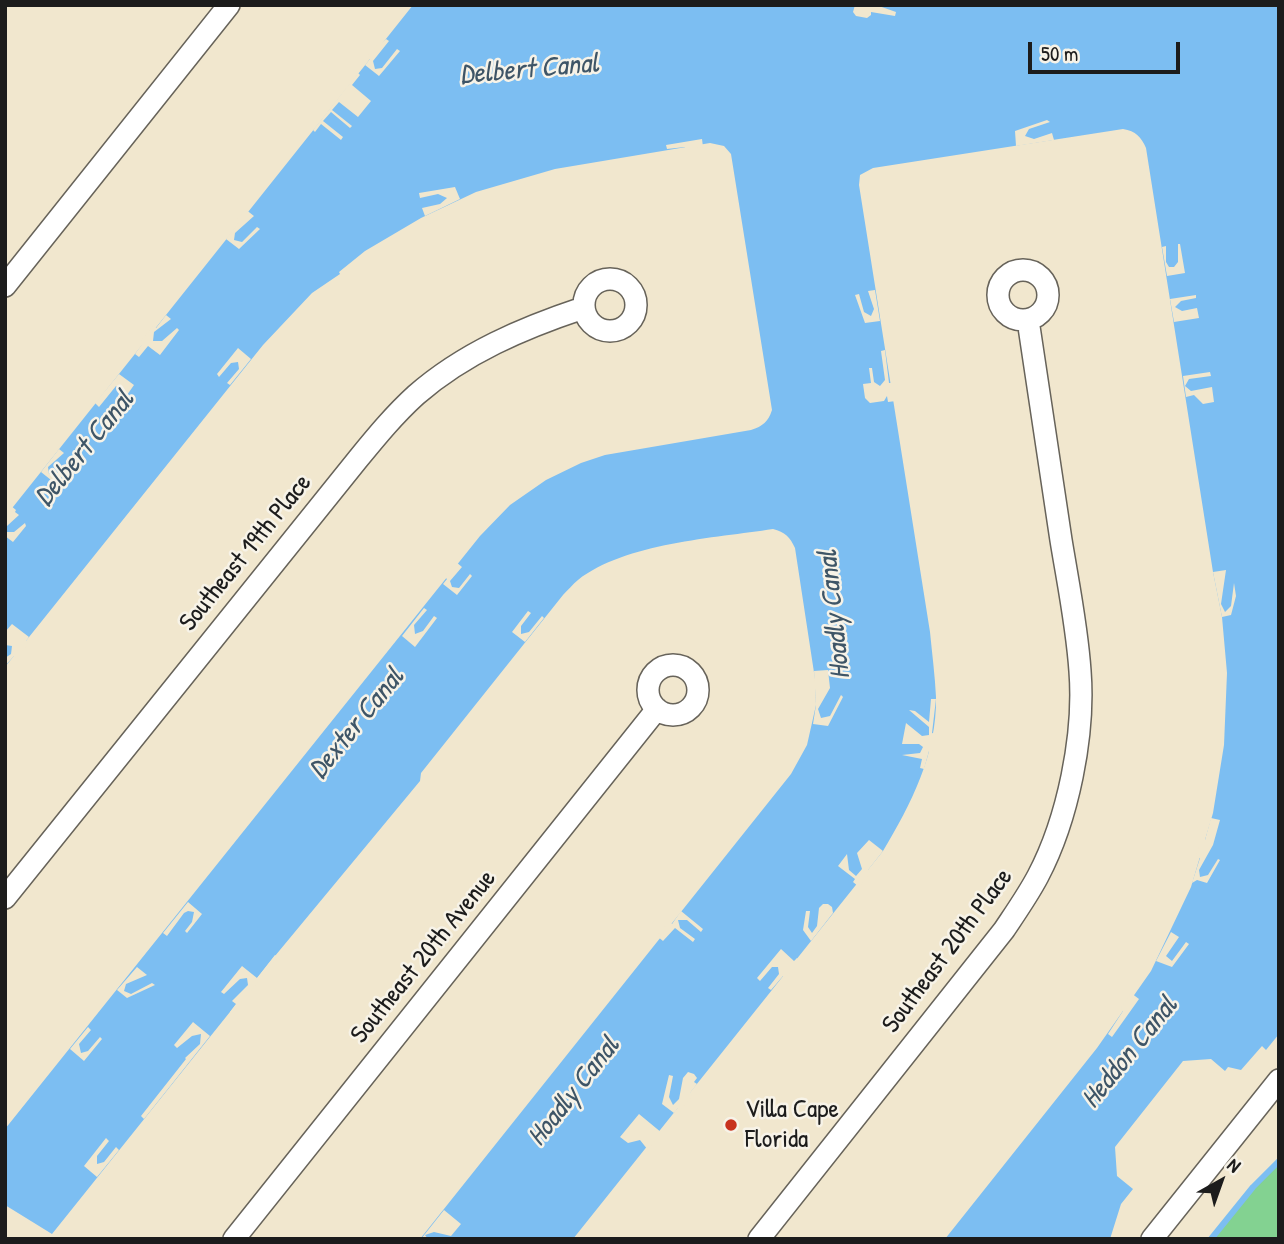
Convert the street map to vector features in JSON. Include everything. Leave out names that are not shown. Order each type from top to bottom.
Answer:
[{"type":"street","points":[[5,286],[229,5]]},
{"type":"street","name":"Southeast 19th Place","points":[[5,898],[358,459],[402,409],[435,380],[477,352],[524,329],[583,308]]},
{"type":"street","name":"Southeast 20th Place","points":[[759,1239],[1004,930],[1037,878],[1060,823],[1075,756],[1080,673],[1076,628],[1028,320]]},
{"type":"street","name":"Southeast 20th Avenue","points":[[234,1239],[657,709]]},
{"type":"street","points":[[1153,1239],[1279,1080]]},
{"type":"green space","points":[[1279,1161],[1279,1239],[1211,1239],[1253,1187]]},
{"type":"water","points":[[413,5],[1279,5],[1279,1034],[1266,1050],[1262,1046],[1241,1070],[1228,1067],[1225,1071],[1211,1059],[1183,1061],[1115,1147],[1117,1176],[1133,1189],[1121,1204],[1110,1239],[945,1239],[1097,1048],[1151,971],[1191,887],[1213,813],[1224,745],[1227,673],[1222,617],[1146,148],[1138,135],[1123,129],[873,168],[860,175],[859,185],[930,632],[936,697],[932,739],[927,758],[912,797],[883,851],[573,1239],[420,1239],[791,774],[807,745],[816,705],[815,679],[795,548],[787,535],[773,529],[698,539],[645,550],[597,568],[576,582],[421,773],[420,781],[270,962],[52,1234],[5,1205],[5,1129],[480,536],[510,505],[546,480],[581,463],[605,455],[751,430],[764,423],[772,410],[731,154],[724,146],[710,143],[555,169],[476,192],[421,218],[365,251],[339,272],[340,274],[312,293],[263,345],[5,667],[5,517]]},
{"type":"pier","points":[[855,5],[876,5],[896,12],[895,16],[871,12],[867,18],[856,16],[853,12]]},
{"type":"pier","points":[[386,39],[389,41],[373,61],[375,69],[382,68],[397,49],[400,51],[379,76],[365,65],[370,59],[367,57],[380,41],[382,43]]},
{"type":"pier","points":[[358,73],[360,75],[352,85],[371,101],[358,117],[339,102],[332,110],[352,126],[350,128],[331,112],[323,121],[343,137],[341,140],[321,124],[315,132],[313,130]]},
{"type":"pier","points":[[1047,120],[1050,122],[1029,129],[1025,136],[1034,139],[1052,133],[1054,140],[1016,146],[1015,131]]},
{"type":"pier","points":[[702,139],[703,147],[686,150],[685,147],[667,149],[666,145]]},
{"type":"pier","points":[[455,187],[460,199],[425,216],[422,208],[440,204],[447,198],[438,194],[420,198],[419,193]]},
{"type":"pier","points":[[245,209],[254,216],[235,233],[234,240],[242,242],[257,227],[260,229],[239,249],[226,239]]},
{"type":"pier","points":[[1178,244],[1185,273],[1167,276],[1162,247],[1166,246],[1166,262],[1169,267],[1174,267],[1178,262]]},
{"type":"pier","points":[[875,290],[880,321],[865,323],[855,295],[859,294],[864,312],[871,316],[874,309],[868,291]]},
{"type":"pier","points":[[1196,295],[1196,298],[1181,301],[1175,307],[1182,311],[1197,308],[1199,318],[1174,322],[1170,299]]},
{"type":"pier","points":[[166,315],[171,319],[154,332],[153,341],[162,341],[177,328],[179,330],[160,355],[148,346],[139,357],[135,354],[143,343],[141,341]]},
{"type":"pier","points":[[238,348],[251,359],[230,385],[227,383],[239,369],[238,362],[231,363],[219,377],[217,374]]},
{"type":"pier","points":[[885,350],[889,383],[893,383],[896,401],[888,402],[887,396],[884,401],[870,403],[865,398],[863,384],[871,383],[869,368],[872,368],[874,382],[880,386],[885,380],[881,351]]},
{"type":"pier","points":[[1210,372],[1211,376],[1189,379],[1185,386],[1191,391],[1212,387],[1214,402],[1203,404],[1194,395],[1186,397],[1183,376]]},
{"type":"pier","points":[[119,374],[134,385],[127,395],[116,386],[99,407],[95,403]]},
{"type":"pier","points":[[59,449],[64,453],[48,467],[49,474],[55,475],[71,461],[73,463],[56,484],[41,472]]},
{"type":"pier","points":[[10,505],[19,515],[7,526],[6,532],[14,532],[25,523],[26,526],[13,542],[5,536],[5,511]]},
{"type":"pier","points":[[456,562],[462,567],[450,581],[452,587],[459,588],[470,574],[472,576],[457,595],[443,584],[447,579],[444,576]]},
{"type":"pier","points":[[1226,570],[1221,604],[1225,612],[1231,606],[1234,583],[1236,596],[1231,615],[1222,617],[1213,572]]},
{"type":"pier","points":[[424,608],[427,610],[414,625],[415,634],[423,631],[434,616],[437,618],[415,647],[402,636]]},
{"type":"pier","points":[[528,611],[531,613],[521,626],[521,634],[529,632],[542,616],[544,618],[525,642],[512,632]]},
{"type":"pier","points":[[12,624],[29,637],[26,641],[28,644],[17,658],[14,656],[5,666],[5,658],[11,654],[12,646],[5,645],[5,632]]},
{"type":"pier","points":[[828,670],[830,688],[818,709],[821,718],[830,716],[841,695],[843,697],[828,726],[813,724],[816,705],[814,671]]},
{"type":"pier","points":[[931,699],[936,699],[932,733],[936,734],[924,769],[920,768],[922,759],[902,755],[920,753],[923,747],[919,744],[902,744],[906,723],[922,736],[929,735],[929,727],[909,710],[915,711],[929,722]]},
{"type":"pier","points":[[1211,818],[1220,820],[1213,845],[1199,870],[1200,877],[1208,875],[1218,859],[1220,860],[1207,883],[1197,880],[1192,883],[1200,858],[1196,857],[1201,839],[1205,840]]},
{"type":"pier","points":[[869,840],[883,851],[859,887],[853,882],[855,879],[838,866],[847,854],[849,870],[856,876],[862,869],[857,853]]},
{"type":"pier","points":[[188,902],[202,914],[187,933],[185,931],[192,922],[194,912],[184,913],[167,936],[163,933]]},
{"type":"pier","points":[[823,904],[832,907],[833,913],[811,941],[803,930],[806,911],[810,911],[808,927],[812,933],[817,926],[819,908]]},
{"type":"pier","points":[[681,911],[703,929],[701,932],[687,920],[678,920],[680,928],[695,939],[693,942],[675,928],[663,941],[657,936],[669,922],[672,924]]},
{"type":"pier","points":[[1171,932],[1179,937],[1166,956],[1172,961],[1186,942],[1189,944],[1172,967],[1156,961]]},
{"type":"pier","points":[[781,949],[794,961],[797,958],[800,961],[786,978],[783,976],[771,990],[768,988],[779,974],[778,967],[772,967],[760,981],[757,978]]},
{"type":"pier","points":[[275,955],[278,957],[232,1014],[230,1012],[236,1004],[232,1001],[248,985],[247,978],[240,979],[224,994],[221,992],[242,966],[257,978]]},
{"type":"pier","points":[[137,967],[147,975],[126,984],[124,991],[131,994],[152,983],[155,985],[127,998],[117,990]]},
{"type":"pier","points":[[1131,993],[1139,999],[1112,1037],[1108,1034]]},
{"type":"pier","points":[[193,1022],[210,1036],[144,1119],[141,1116],[185,1058],[200,1044],[201,1034],[192,1036],[177,1048],[174,1045]]},
{"type":"pier","points":[[88,1027],[91,1030],[79,1044],[81,1053],[88,1051],[100,1037],[102,1039],[84,1061],[70,1049]]},
{"type":"pier","points":[[688,1072],[697,1078],[694,1082],[697,1084],[690,1093],[692,1096],[674,1113],[662,1104],[669,1075],[673,1076],[669,1097],[673,1105],[679,1099],[683,1078]]},
{"type":"pier","points":[[639,1114],[662,1133],[648,1150],[640,1140],[628,1143],[620,1137]]},
{"type":"pier","points":[[106,1138],[109,1141],[97,1156],[97,1164],[104,1162],[116,1147],[119,1150],[97,1177],[84,1166]]},
{"type":"pier","points":[[444,1210],[461,1224],[451,1236],[434,1232],[425,1235],[428,1239],[421,1239]]},
{"type":"waterway","points":[[1211,1239],[1253,1187],[1279,1161]]},
{"type":"place","name":"Villa Cape Florida","points":[[731,1125]]},
{"type":"water label","name":"Delbert Canal","points":[[529,70]]},
{"type":"water label","name":"Delbert Canal","points":[[85,449]]},
{"type":"water label","name":"Hoadly Canal","points":[[835,615]]},
{"type":"water label","name":"Dexter Canal","points":[[357,724]]},
{"type":"water label","name":"Heddon Canal","points":[[1130,1053]]},
{"type":"water label","name":"Hoadly Canal","points":[[574,1092]]}]
